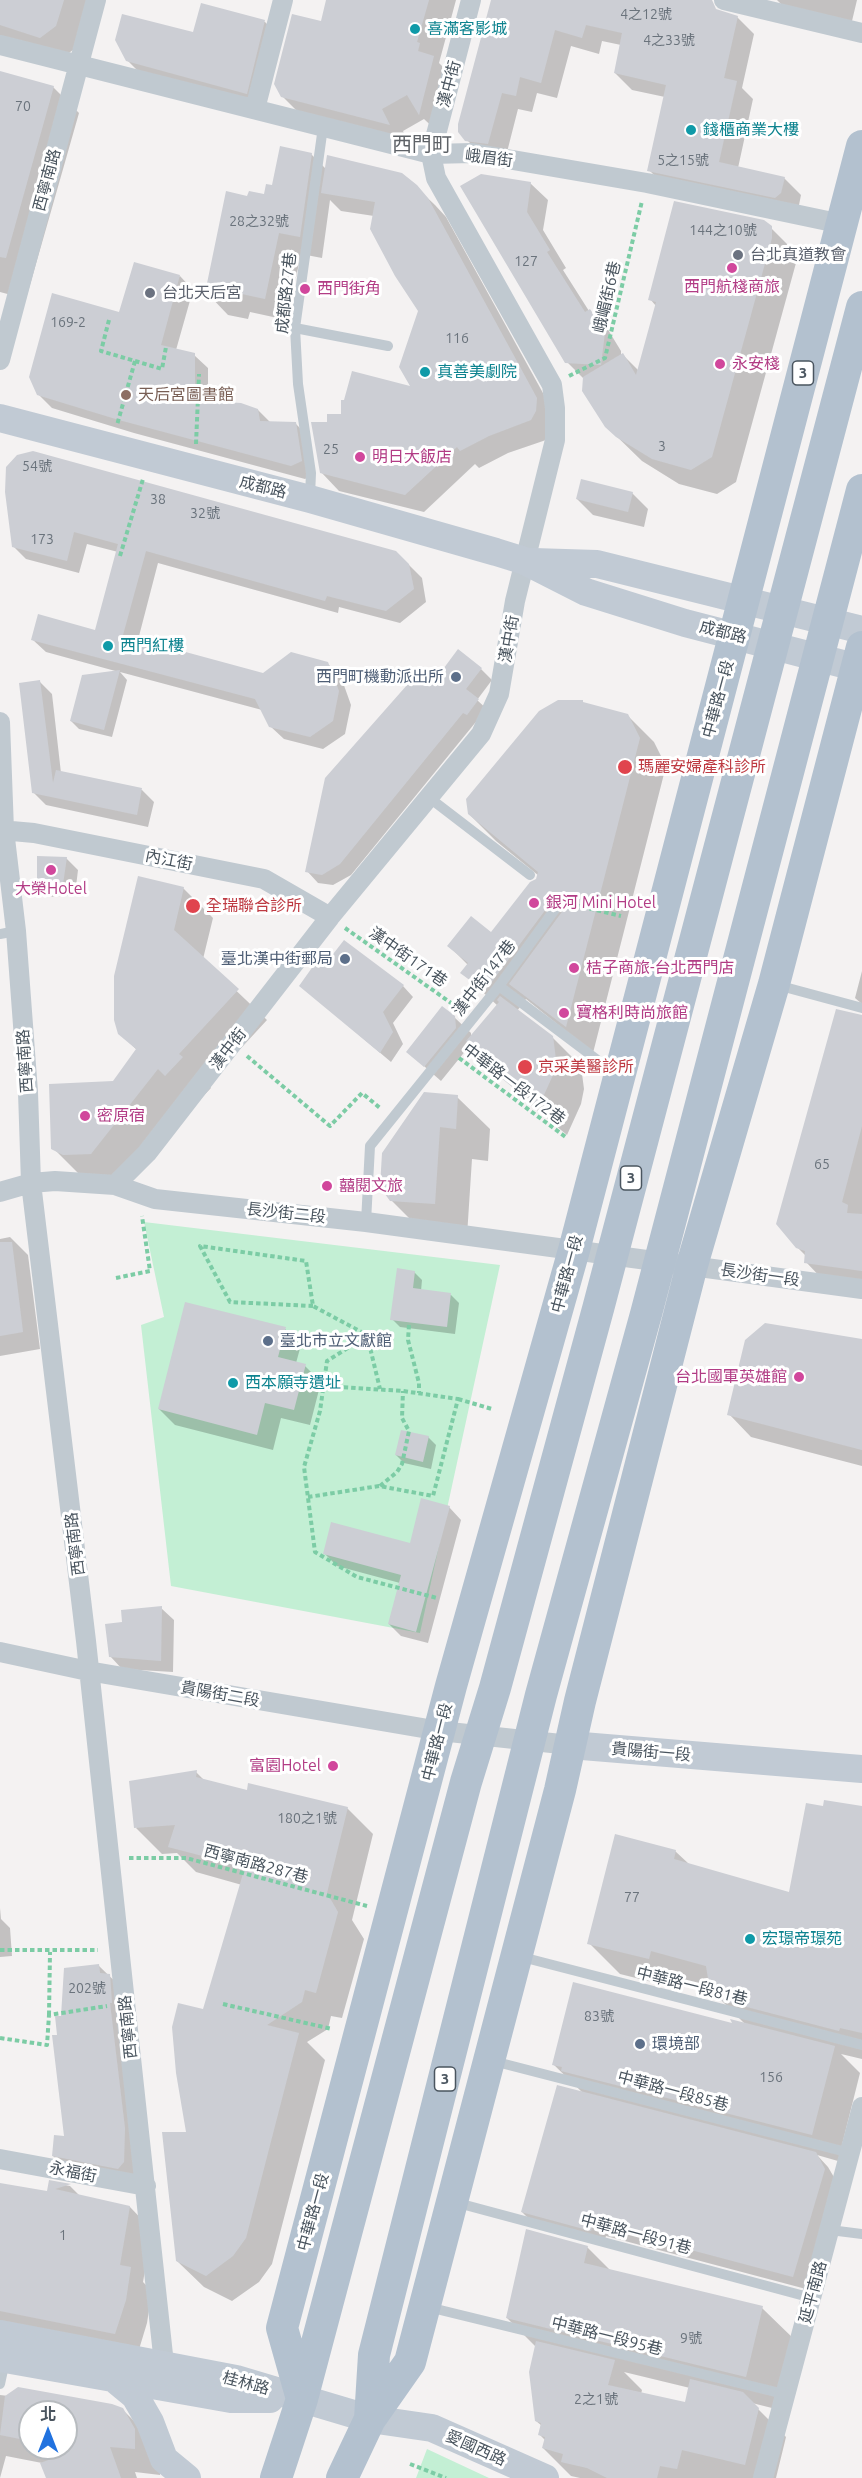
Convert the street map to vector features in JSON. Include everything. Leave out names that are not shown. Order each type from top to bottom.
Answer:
[{"type":"main road","name":"中華路一段","points":[[302,2399],[282,2328],[440,1731],[574,1250],[862,146]]},
{"type":"main road","name":"3","points":[[276,2478],[302,2399],[480,1736],[495,1688],[784,610],[862,307]]},
{"type":"main road","name":"成都路","points":[[0,418],[310,500],[525,561],[586,592],[685,623],[818,658],[860,661]]},
{"type":"main road","name":"3","points":[[370,2419],[374,2355],[532,1741],[541,1695],[862,490]]},
{"type":"main road","name":"成都路","points":[[525,561],[597,564],[862,630]]},
{"type":"main road","name":"3","points":[[342,2478],[370,2419],[410,2362],[692,1265],[774,984],[860,661]]},
{"type":"main road","name":"貴陽街一段","points":[[570,1745],[862,1769]]},
{"type":"main road","name":"桂林路","points":[[1,2359],[120,2358],[164,2364],[236,2379],[302,2399]]},
{"type":"main road","name":"桂林路","points":[[1,2359],[231,2399],[302,2399]]},
{"type":"main road","points":[[112,2377],[135,2396],[150,2422],[164,2459],[187,2478]]},
{"type":"main road","name":"愛國西路","points":[[302,2399],[370,2419],[432,2428],[545,2478]]},
{"type":"street","name":"西寧南路","points":[[0,360],[96,0]]},
{"type":"street","points":[[255,109],[283,0]]},
{"type":"street","name":"漢中街","points":[[115,1185],[147,1154],[330,917],[427,796],[481,734],[499,694],[515,601],[555,440],[552,385],[436,178],[431,154],[471,0]]},
{"type":"street","points":[[724,0],[862,33]]},
{"type":"street","name":"峨眉街","points":[[0,45],[80,63],[431,154],[472,153],[646,183],[842,224]]},
{"type":"street","name":"西寧南路","points":[[0,724],[2,830],[8,932],[28,1092],[31,1183],[110,1858],[164,2364]]},
{"type":"street","name":"內江街","points":[[2,830],[34,833],[264,879],[330,917]]},
{"type":"street","name":"長沙街二段","points":[[0,1192],[31,1183],[56,1181],[115,1185],[155,1199],[366,1222],[612,1254]]},
{"type":"street","name":"長沙街一段","points":[[612,1254],[862,1289]]},
{"type":"street","name":"貴陽街二段","points":[[0,1652],[88,1671],[440,1731]]},
{"type":"street","name":"貴陽街一段","points":[[440,1731],[570,1745]]},
{"type":"street","name":"延平南路","points":[[763,2478],[850,2153],[859,2132],[862,2107]]},
{"type":"street","name":"永福街","points":[[0,2158],[146,2186]]},
{"type":"lane","name":"成都路27巷","points":[[310,500],[311,473],[298,384],[295,328],[323,127]]},
{"type":"lane","points":[[295,328],[388,346]]},
{"type":"lane","points":[[427,796],[530,875]]},
{"type":"lane","name":"漢中街147巷","points":[[366,1222],[370,1146],[499,986],[561,901]]},
{"type":"lane","points":[[774,984],[862,1008]]},
{"type":"lane","points":[[499,986],[619,1076]]},
{"type":"lane","name":"中華路一段81巷","points":[[515,1955],[862,2045]]},
{"type":"lane","name":"中華路一段85巷","points":[[488,2060],[850,2153]]},
{"type":"lane","name":"中華路一段91巷","points":[[451,2201],[812,2298]]},
{"type":"lane","points":[[830,2230],[862,2234]]},
{"type":"lane","name":"中華路一段95巷","points":[[424,2306],[784,2394]]},
{"type":"path","name":"峨嵋街6巷","points":[[552,385],[605,358],[646,183]]},
{"type":"path","points":[[109,320],[101,351],[162,369],[166,347]]},
{"type":"path","points":[[116,428],[135,362]]},
{"type":"path","points":[[192,469],[197,441],[199,374]]},
{"type":"path","points":[[120,556],[140,492],[147,458]]},
{"type":"path","points":[[561,901],[621,916]]},
{"type":"path","name":"漢中街171巷","points":[[330,917],[472,1017]]},
{"type":"path","points":[[232,1044],[330,1126],[362,1093],[392,1118]]},
{"type":"path","name":"中華路一段172巷","points":[[447,1049],[567,1138]]},
{"type":"path","points":[[116,1278],[150,1272],[142,1215]]},
{"type":"path","points":[[313,1306],[306,1261],[200,1246],[230,1302],[313,1306],[367,1335],[380,1389]]},
{"type":"path","points":[[409,1325],[408,1340],[420,1383],[419,1393]]},
{"type":"path","points":[[367,1335],[327,1361],[320,1411],[304,1467],[315,1552],[357,1577],[437,1598]]},
{"type":"path","points":[[324,1386],[419,1393],[458,1399],[492,1409]]},
{"type":"path","points":[[379,1486],[397,1472],[402,1464],[409,1431],[402,1418],[403,1391]]},
{"type":"path","points":[[308,1497],[379,1486],[433,1496],[458,1399]]},
{"type":"path","name":"西寧南路287巷","points":[[110,1858],[186,1858],[393,1912]]},
{"type":"path","points":[[0,1950],[50,1952],[120,1949]]},
{"type":"path","points":[[0,2038],[46,2045],[50,1952]]},
{"type":"path","points":[[49,2015],[126,2003]]},
{"type":"path","points":[[223,2004],[332,2029]]},
{"type":"path","points":[[410,2464],[446,2478]]},
{"type":"green space","points":[[144,1222],[500,1265],[420,1633],[171,1586],[141,1325],[164,1317]]},
{"type":"green space","points":[[427,2449],[489,2478],[416,2478]]},
{"type":"building","points":[[0,0],[64,0],[56,26],[40,38],[0,25]]},
{"type":"building","points":[[326,0],[429,0],[417,42],[420,43],[418,51],[434,56],[419,115],[407,95],[382,109],[390,125],[281,97],[274,84],[292,14],[321,21]]},
{"type":"building","points":[[491,0],[712,0],[716,9],[738,16],[724,78],[737,81],[719,162],[785,177],[781,193],[775,198],[647,171],[666,85],[614,73],[622,33],[586,25],[582,38],[555,30],[541,83],[520,77],[516,96],[502,93],[488,144],[465,141],[458,132],[458,124]]},
{"type":"building","points":[[201,3],[265,20],[247,94],[126,61],[115,40],[122,14],[193,32]]},
{"type":"building","points":[[0,71],[54,86],[6,258],[0,257]]},
{"type":"building","points":[[280,146],[312,153],[300,237],[279,233],[265,299],[228,291],[226,297],[205,293],[226,191],[247,196],[249,191],[264,194],[266,184],[272,185]]},
{"type":"building","points":[[327,155],[402,173],[417,185],[428,198],[537,398],[536,411],[531,420],[489,436],[460,451],[457,447],[405,495],[320,473],[311,422],[327,422],[327,414],[341,414],[341,400],[344,400],[352,371],[410,386],[399,367],[418,311],[395,276],[370,229],[375,202],[321,193]]},
{"type":"building","points":[[481,174],[531,182],[527,212],[550,250],[547,252],[585,312],[590,309],[605,332],[601,365],[565,363],[460,186]]},
{"type":"building","points":[[674,201],[764,220],[772,226],[772,238],[712,457],[691,470],[652,459],[616,437],[605,427],[582,391],[583,377],[623,353],[636,375],[656,302],[648,300]]},
{"type":"building","points":[[134,262],[180,275],[161,345],[195,353],[195,400],[241,403],[258,409],[260,421],[296,422],[302,461],[291,466],[119,420],[37,395],[29,377],[52,293],[119,312]]},
{"type":"building","points":[[33,451],[396,551],[409,564],[414,589],[386,611],[327,596],[325,601],[146,551],[123,635],[263,673],[291,652],[328,662],[339,691],[333,721],[310,737],[269,727],[255,699],[31,640],[38,614],[95,630],[118,544],[74,532],[67,561],[12,547],[5,492],[6,467],[17,455]]},
{"type":"building","points":[[581,479],[633,492],[628,512],[576,499]]},
{"type":"building","points":[[458,649],[482,668],[466,689],[479,699],[467,715],[463,713],[340,864],[322,875],[305,872],[325,778],[422,668],[429,668],[438,676]]},
{"type":"building","points":[[120,670],[104,730],[70,721],[82,675]]},
{"type":"building","points":[[40,680],[53,783],[56,770],[142,788],[137,815],[32,793],[19,683]]},
{"type":"building","points":[[558,700],[583,700],[583,702],[628,714],[640,738],[566,1027],[509,984],[567,905],[568,899],[565,895],[555,897],[485,991],[460,973],[468,963],[447,946],[471,916],[491,932],[530,882],[536,879],[538,872],[468,814],[466,799],[539,711]]},
{"type":"building","name":"大榮Hotel","points":[[37,856],[67,857],[63,884],[37,885]]},
{"type":"building","points":[[138,876],[184,887],[174,930],[239,989],[179,1054],[183,1057],[165,1076],[158,1069],[91,1154],[63,1155],[51,1149],[49,1084],[113,1081],[136,1049],[118,1034],[114,1020],[114,976]]},
{"type":"building","points":[[344,940],[404,985],[383,1012],[393,1032],[380,1053],[299,986],[316,962],[323,967]]},
{"type":"building","points":[[500,996],[553,1036],[556,1060],[553,1075],[538,1108],[500,1077],[503,1073],[466,1041],[499,1002],[497,1000]]},
{"type":"building","points":[[442,1006],[455,1016],[456,1028],[424,1067],[406,1052]]},
{"type":"building","points":[[836,1009],[862,1015],[862,1126],[842,1202],[848,1205],[847,1213],[862,1214],[862,1271],[804,1263],[805,1251],[796,1248],[776,1224]]},
{"type":"building","points":[[424,1092],[458,1095],[456,1129],[440,1127],[435,1204],[390,1201],[380,1187],[382,1153]]},
{"type":"building","points":[[0,1242],[12,1242],[23,1332],[0,1336]]},
{"type":"building","points":[[397,1268],[415,1271],[413,1288],[451,1293],[447,1327],[390,1320]]},
{"type":"building","name":"西本願寺遺址","points":[[185,1302],[286,1327],[278,1357],[306,1364],[294,1410],[265,1403],[257,1435],[158,1409]]},
{"type":"building","name":"台北國軍英雄館","points":[[765,1323],[862,1339],[862,1450],[727,1415],[745,1340]]},
{"type":"building","points":[[401,1430],[429,1436],[423,1462],[395,1455]]},
{"type":"building","points":[[421,1498],[450,1506],[416,1632],[388,1624],[401,1575],[323,1554],[331,1522],[410,1543]]},
{"type":"building","points":[[162,1606],[161,1661],[109,1657],[105,1624],[122,1622],[121,1610]]},
{"type":"building","points":[[197,1770],[196,1777],[247,1790],[248,1783],[348,1807],[327,1893],[338,1912],[316,1993],[305,1990],[302,2002],[267,2025],[299,2033],[246,2238],[233,2256],[206,2276],[176,2261],[162,2132],[186,2132],[176,2073],[172,2027],[178,2003],[203,2009],[245,1867],[168,1847],[175,1825],[134,1828],[129,1781]]},
{"type":"building","points":[[824,1800],[862,1806],[862,2033],[840,2028],[839,2031],[720,2000],[708,1978],[706,1966],[651,1951],[649,1959],[587,1944],[615,1834],[676,1850],[674,1859],[789,1892],[806,1803],[823,1806]]},
{"type":"building","points":[[99,1964],[100,1973],[110,1974],[112,2003],[110,2003],[125,2128],[124,2162],[118,2169],[52,2156],[54,2135],[64,2136],[52,2035],[57,2035],[55,2016],[61,2016],[64,1968]]},
{"type":"building","points":[[573,1982],[732,2023],[730,2019],[835,2046],[812,2135],[561,2071],[562,2067],[552,2065]]},
{"type":"building","points":[[557,2085],[816,2152],[825,2169],[793,2277],[593,2224],[591,2231],[521,2212]]},
{"type":"building","points":[[49,2180],[71,2184],[55,2189],[130,2206],[120,2265],[131,2267],[126,2300],[115,2334],[0,2311],[0,2183],[47,2191]]},
{"type":"building","points":[[526,2229],[588,2246],[584,2263],[763,2306],[746,2377],[506,2318]]},
{"type":"building","points":[[536,2341],[615,2360],[608,2385],[685,2402],[690,2379],[743,2392],[759,2408],[745,2465],[682,2450],[677,2469],[660,2466],[657,2478],[607,2478],[587,2468],[561,2462],[563,2454],[542,2448],[545,2437],[538,2435],[541,2423],[535,2421],[529,2372]]},
{"type":"building","points":[[18,2387],[123,2408],[135,2429],[135,2449],[110,2447],[121,2478],[46,2478],[40,2463],[49,2460],[78,2460],[78,2400],[18,2400],[18,2439],[0,2435],[5,2396]]},
{"type":"place","name":"喜滿客影城","points":[[415,29]]},
{"type":"place","name":"錢櫃商業大樓","points":[[691,130]]},
{"type":"place","name":"台北真道教會","points":[[738,255]]},
{"type":"place","name":"西門航棧商旅","points":[[732,268]]},
{"type":"place","name":"西門街角","points":[[305,289]]},
{"type":"place","name":"台北天后宮","points":[[150,293]]},
{"type":"place","name":"永安棧","points":[[720,364]]},
{"type":"place","name":"真善美劇院","points":[[425,372]]},
{"type":"place","name":"天后宮圖書館","points":[[126,395]]},
{"type":"place","name":"明日大飯店","points":[[360,457]]},
{"type":"place","name":"西門紅樓","points":[[108,646]]},
{"type":"place","name":"西門町機動派出所","points":[[456,677]]},
{"type":"place","name":"瑪麗安婦產科診所","points":[[625,767]]},
{"type":"place","name":"大榮Hotel","points":[[51,870]]},
{"type":"place","name":"銀河 Mini Hotel","points":[[534,903]]},
{"type":"place","name":"全瑞聯合診所","points":[[193,906]]},
{"type":"place","name":"臺北漢中街郵局","points":[[345,959]]},
{"type":"place","name":"桔子商旅-台北西門店","points":[[574,968]]},
{"type":"place","name":"寶格利時尚旅館","points":[[564,1013]]},
{"type":"place","name":"京采美醫診所","points":[[525,1067]]},
{"type":"place","name":"密原宿","points":[[85,1116]]},
{"type":"place","name":"囍閱文旅","points":[[327,1186]]},
{"type":"place","name":"臺北市立文獻館","points":[[268,1341]]},
{"type":"place","name":"台北國軍英雄館","points":[[799,1377]]},
{"type":"place","name":"西本願寺遺址","points":[[233,1383]]},
{"type":"place","name":"富園Hotel","points":[[333,1766]]},
{"type":"place","name":"宏璟帝璟苑","points":[[750,1939]]},
{"type":"place","name":"環境部","points":[[640,2044]]},
{"type":"district","name":"西門町","points":[[422,144]]}]
